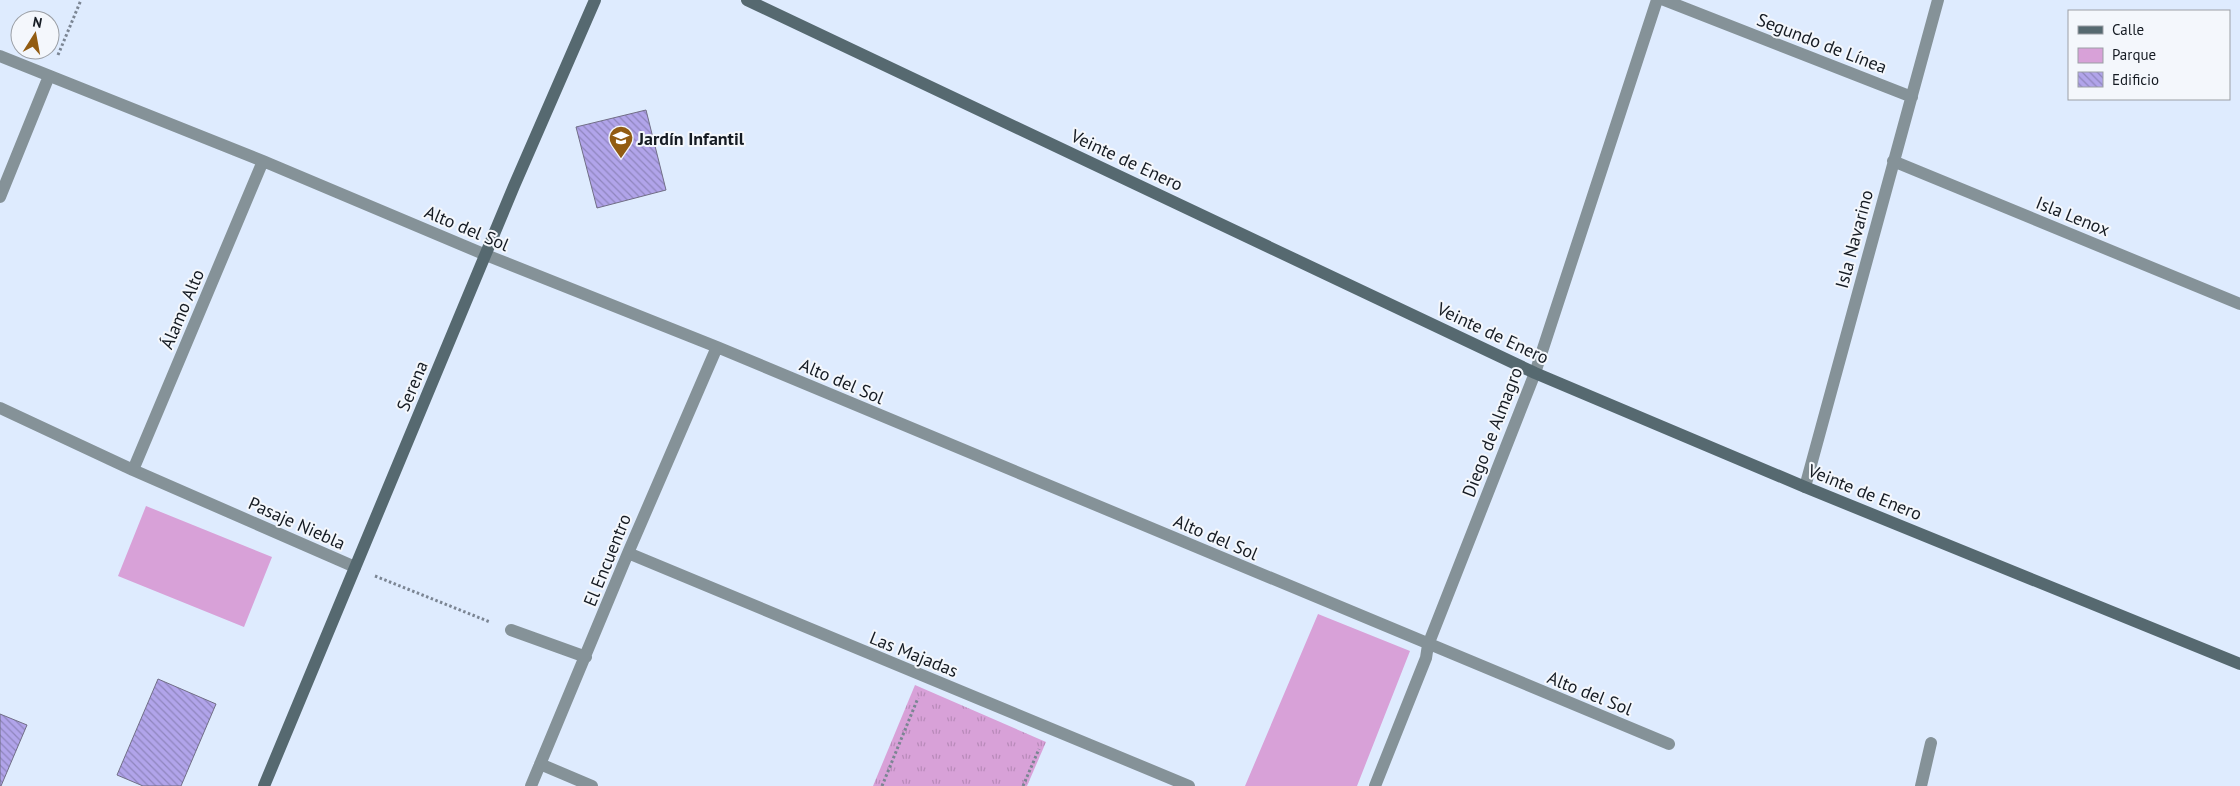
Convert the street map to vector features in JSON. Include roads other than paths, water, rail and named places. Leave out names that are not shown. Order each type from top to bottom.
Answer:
[{"type":"street","name":"Serena","points":[[264,786],[595,0]]},
{"type":"street","name":"Veinte de Enero","points":[[747,0],[1535,373],[2240,664]]},
{"type":"street","name":"Diego de Almagro","points":[[1375,786],[1426,658],[1428,645],[1535,373],[1657,0]]},
{"type":"street","name":"Segundo de Línea","points":[[1664,0],[1912,97]]},
{"type":"street","name":"Isla Navarino","points":[[1805,486],[1938,0]]},
{"type":"street","name":"Alto del Sol","points":[[0,56],[263,160],[486,255],[716,347],[1669,744]]},
{"type":"street","points":[[0,196],[49,76]]},
{"type":"street","name":"Álamo Alto","points":[[133,470],[263,160]]},
{"type":"street","name":"Isla Lenox","points":[[1893,161],[2240,304]]},
{"type":"street","name":"El Encuentro","points":[[531,786],[716,347]]},
{"type":"street","name":"Pasaje Niebla","points":[[0,408],[133,470],[355,568]]},
{"type":"street","name":"Las Majadas","points":[[628,553],[1188,786]]},
{"type":"street","points":[[511,630],[586,657]]},
{"type":"street","points":[[1921,786],[1931,743]]},
{"type":"street","points":[[540,764],[592,786]]},
{"type":"place","name":"Jardín Infantil","points":[[621,159]]}]
